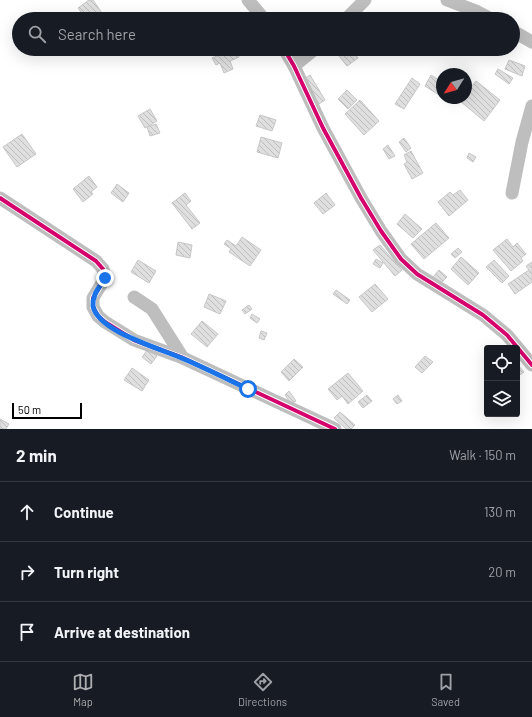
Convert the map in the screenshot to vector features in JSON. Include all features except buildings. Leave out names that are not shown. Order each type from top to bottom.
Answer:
[{"type":"street","points":[[248,0],[258,12]]},
{"type":"street","points":[[353,12],[365,0]]},
{"type":"street","points":[[447,0],[478,12]]},
{"type":"street","points":[[520,35],[532,42]]},
{"type":"street","points":[[288,56],[361,198],[401,259],[417,274],[483,315],[507,335],[532,365]]},
{"type":"street","points":[[294,66],[306,56]]},
{"type":"street","points":[[512,193],[522,142],[532,106]]},
{"type":"street","points":[[0,198],[96,261],[103,268],[105,278],[93,298],[94,307],[98,316],[105,322],[134,340],[183,358],[335,429]]},
{"type":"street","points":[[134,297],[152,309],[183,358]]},
{"type":"cycle path","points":[[288,56],[323,128],[361,198],[381,231],[401,259],[417,274],[483,315],[507,335],[532,365]]},
{"type":"cycle path","points":[[0,198],[96,261],[103,269],[105,278],[93,298],[93,307],[98,316],[105,322],[134,340],[183,358],[335,429]]},
{"type":"route","points":[[105,278],[93,298],[94,307],[98,316],[105,322],[134,340],[183,358],[248,389]]}]
